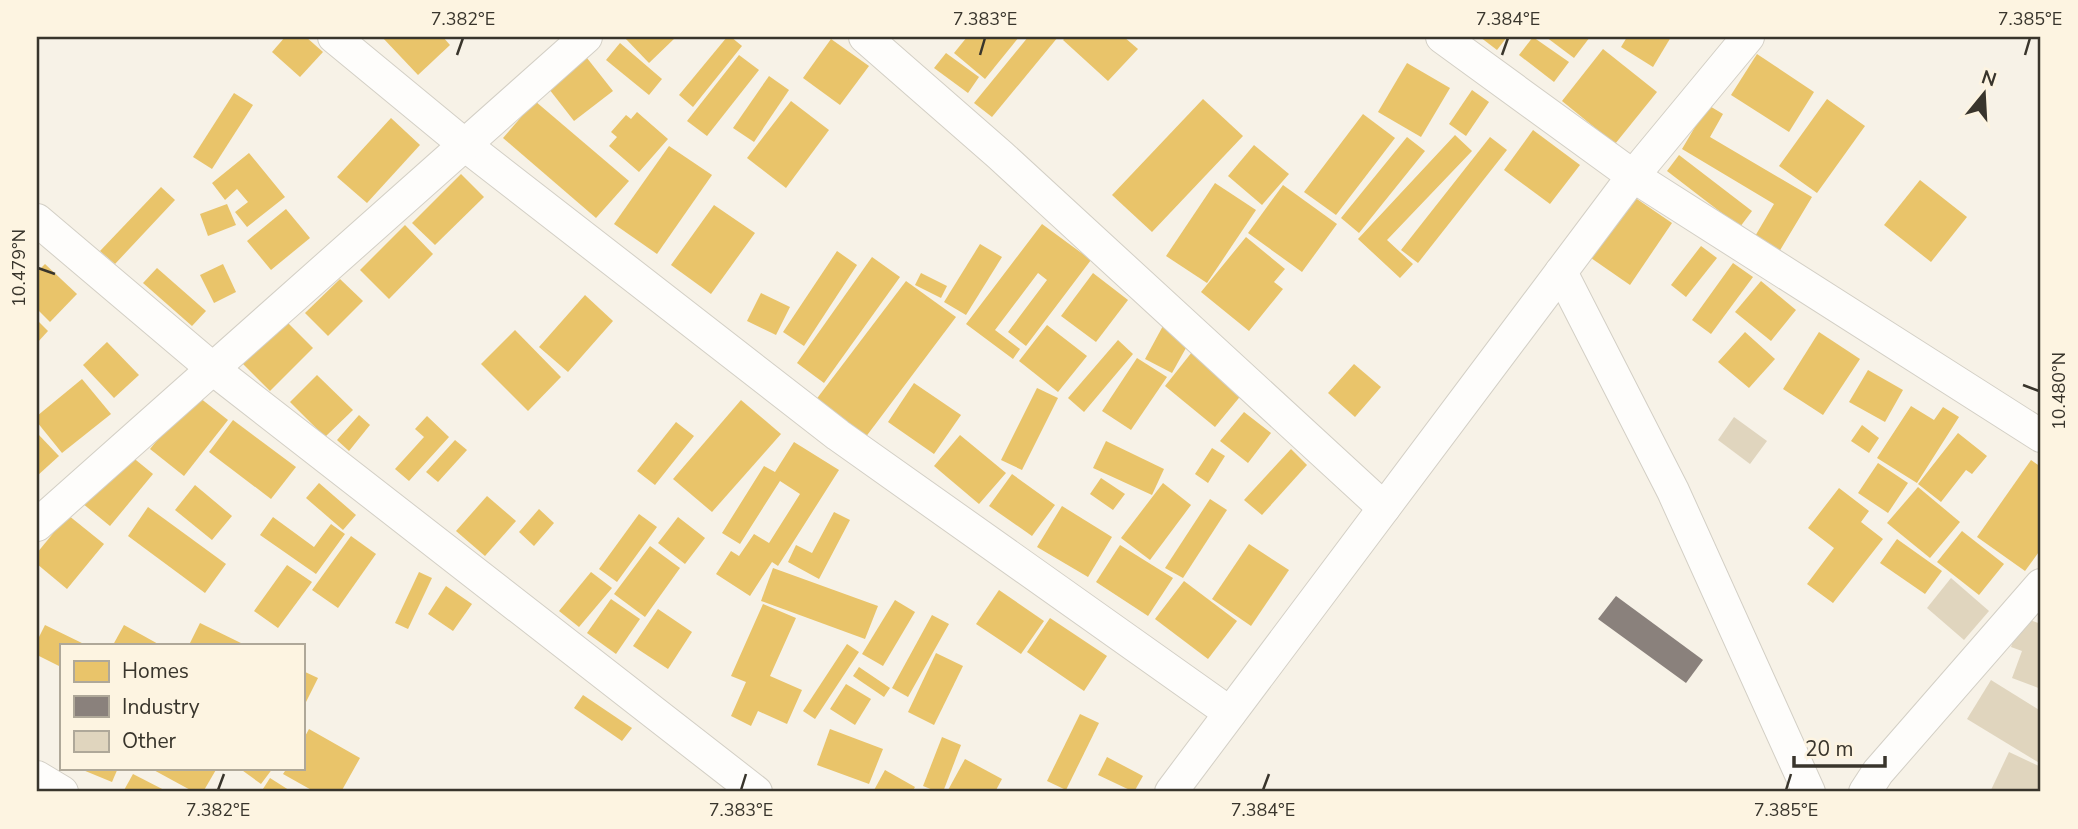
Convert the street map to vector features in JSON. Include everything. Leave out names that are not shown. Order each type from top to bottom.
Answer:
[{"type":"street","points":[[334,37],[465,145],[838,435],[1230,713]]},
{"type":"street","points":[[37,525],[586,37]]},
{"type":"street","points":[[865,37],[1000,155],[1384,508]]},
{"type":"street","points":[[1442,37],[1633,176],[2041,436]]},
{"type":"street","points":[[1171,792],[1633,176],[1748,37]]},
{"type":"street","points":[[37,220],[213,369],[756,792]]},
{"type":"street","points":[[1561,272],[1674,491],[1809,792]]},
{"type":"street","points":[[1865,792],[1878,772],[2041,585]]},
{"type":"street","points":[[37,777],[62,792]]},
{"type":"building: Homes","points":[[285,37],[306,37],[323,52],[300,77],[272,52]]},
{"type":"building: Homes","points":[[382,37],[443,37],[450,45],[418,75]]},
{"type":"building: Homes","points":[[624,37],[676,37],[649,63]]},
{"type":"building: Homes","points":[[727,37],[742,46],[693,107],[679,95]]},
{"type":"building: Homes","points":[[967,37],[1019,37],[985,79],[954,53]]},
{"type":"building: Homes","points":[[1028,37],[1058,37],[992,117],[974,103]]},
{"type":"building: Homes","points":[[1066,37],[1124,37],[1138,49],[1108,81],[1063,40]]},
{"type":"building: Homes","points":[[1480,37],[1507,37],[1497,50]]},
{"type":"building: Homes","points":[[1533,37],[1569,62],[1554,82],[1519,55]]},
{"type":"building: Homes","points":[[1546,37],[1590,37],[1574,58]]},
{"type":"building: Homes","points":[[1627,37],[1671,37],[1653,67],[1621,47]]},
{"type":"building: Homes","points":[[831,39],[869,66],[840,105],[803,78]]},
{"type":"building: Homes","points":[[620,43],[662,79],[649,95],[606,60]]},
{"type":"building: Homes","points":[[1603,49],[1657,92],[1615,144],[1562,101]]},
{"type":"building: Homes","points":[[946,53],[979,77],[968,93],[934,68]]},
{"type":"building: Homes","points":[[1757,54],[1814,92],[1789,132],[1731,95]]},
{"type":"building: Homes","points":[[739,55],[759,70],[707,136],[687,121]]},
{"type":"building: Homes","points":[[587,58],[613,91],[574,121],[549,89]]},
{"type":"building: Homes","points":[[1407,63],[1450,88],[1421,137],[1378,112]]},
{"type":"building: Homes","points":[[769,76],[789,90],[754,142],[733,128]]},
{"type":"building: Homes","points":[[1472,90],[1489,102],[1466,136],[1449,124]]},
{"type":"building: Homes","points":[[234,93],[253,105],[212,169],[193,157]]},
{"type":"building: Homes","points":[[1203,99],[1243,136],[1152,232],[1112,195]]},
{"type":"building: Homes","points":[[1827,99],[1865,126],[1817,193],[1779,166]]},
{"type":"building: Homes","points":[[535,101],[629,181],[596,218],[503,138]]},
{"type":"building: Homes","points":[[791,101],[829,130],[786,188],[747,158]]},
{"type":"building: Homes","points":[[1708,105],[1723,114],[1710,137],[1812,197],[1779,252],[1754,238],[1774,204],[1682,149]]},
{"type":"building: Homes","points":[[637,112],[668,139],[639,172],[609,146],[617,137],[611,132],[626,115],[631,119]]},
{"type":"building: Homes","points":[[1363,114],[1395,138],[1336,215],[1304,192]]},
{"type":"building: Homes","points":[[391,118],[420,145],[367,203],[337,177]]},
{"type":"building: Homes","points":[[1533,130],[1580,165],[1550,204],[1504,170]]},
{"type":"building: Homes","points":[[1455,135],[1472,151],[1387,240],[1413,264],[1400,278],[1358,239]]},
{"type":"building: Homes","points":[[1407,137],[1425,151],[1359,233],[1341,218]]},
{"type":"building: Homes","points":[[1490,137],[1507,150],[1418,263],[1401,250]]},
{"type":"building: Homes","points":[[1254,145],[1289,174],[1262,205],[1228,176]]},
{"type":"building: Homes","points":[[669,146],[712,175],[657,254],[614,224]]},
{"type":"building: Homes","points":[[249,153],[285,197],[247,227],[235,212],[248,202],[237,189],[225,200],[212,183]]},
{"type":"building: Homes","points":[[1679,155],[1752,211],[1740,227],[1667,171]]},
{"type":"building: Homes","points":[[461,174],[484,197],[435,245],[412,223]]},
{"type":"building: Homes","points":[[1920,180],[1967,217],[1931,262],[1884,225]]},
{"type":"building: Homes","points":[[1215,183],[1256,210],[1207,283],[1166,256]]},
{"type":"building: Homes","points":[[1283,185],[1337,224],[1302,272],[1248,233]]},
{"type":"building: Homes","points":[[161,187],[175,200],[115,264],[100,251]]},
{"type":"building: Homes","points":[[1634,197],[1672,223],[1630,285],[1591,258]]},
{"type":"building: Homes","points":[[227,204],[236,225],[208,236],[200,214]]},
{"type":"building: Homes","points":[[714,205],[755,233],[711,294],[671,265]]},
{"type":"building: Homes","points":[[286,209],[310,238],[271,270],[247,241]]},
{"type":"building: Homes","points":[[1042,224],[1091,260],[1026,346],[1008,332],[1047,280],[1038,273],[995,330],[1020,349],[1013,359],[966,324]]},
{"type":"building: Homes","points":[[405,225],[433,254],[389,299],[360,270]]},
{"type":"building: Homes","points":[[1246,237],[1285,269],[1274,282],[1283,289],[1249,331],[1201,292]]},
{"type":"building: Homes","points":[[980,244],[1002,257],[966,315],[944,302]]},
{"type":"building: Homes","points":[[1701,246],[1717,258],[1686,297],[1671,285]]},
{"type":"building: Homes","points":[[837,251],[857,265],[804,346],[783,332]]},
{"type":"building: Homes","points":[[872,257],[900,277],[824,383],[797,363]]},
{"type":"building: Homes","points":[[1733,263],[1753,277],[1711,334],[1692,320]]},
{"type":"building: Homes","points":[[45,264],[77,294],[50,322],[37,309],[37,272]]},
{"type":"building: Homes","points":[[223,264],[236,292],[214,303],[200,275]]},
{"type":"building: Homes","points":[[157,268],[206,311],[192,326],[143,283]]},
{"type":"building: Homes","points":[[921,273],[947,286],[941,298],[915,285]]},
{"type":"building: Homes","points":[[1093,273],[1128,300],[1096,342],[1061,316]]},
{"type":"building: Homes","points":[[340,279],[363,301],[328,336],[305,313]]},
{"type":"building: Homes","points":[[906,281],[956,317],[862,442],[812,405]]},
{"type":"building: Homes","points":[[1761,281],[1796,310],[1771,341],[1735,312]]},
{"type":"building: Homes","points":[[761,293],[790,307],[776,335],[747,321]]},
{"type":"building: Homes","points":[[585,295],[613,321],[568,372],[539,347]]},
{"type":"building: Homes","points":[[37,320],[48,331],[37,343]]},
{"type":"building: Homes","points":[[285,320],[313,348],[270,391],[242,363]]},
{"type":"building: Homes","points":[[1164,324],[1191,339],[1172,373],[1145,359]]},
{"type":"building: Homes","points":[[1047,325],[1087,356],[1058,392],[1019,361]]},
{"type":"building: Homes","points":[[515,330],[561,377],[528,411],[481,364]]},
{"type":"building: Homes","points":[[1745,332],[1775,359],[1749,388],[1718,362]]},
{"type":"building: Homes","points":[[1819,332],[1860,359],[1823,415],[1783,389]]},
{"type":"building: Homes","points":[[1118,340],[1133,354],[1084,412],[1068,398]]},
{"type":"building: Homes","points":[[107,342],[139,375],[114,398],[83,365]]},
{"type":"building: Homes","points":[[1192,352],[1243,393],[1215,427],[1165,386]]},
{"type":"building: Homes","points":[[1137,358],[1167,377],[1131,430],[1102,411]]},
{"type":"building: Homes","points":[[1354,364],[1381,387],[1355,417],[1328,393]]},
{"type":"building: Homes","points":[[1868,370],[1903,390],[1885,422],[1849,402]]},
{"type":"building: Homes","points":[[317,375],[353,410],[325,437],[290,402]]},
{"type":"building: Homes","points":[[82,379],[111,414],[62,453],[37,422],[37,416]]},
{"type":"building: Homes","points":[[914,383],[961,415],[934,454],[888,422]]},
{"type":"building: Homes","points":[[1037,388],[1058,398],[1022,470],[1001,460]]},
{"type":"building: Homes","points":[[195,394],[228,420],[184,476],[150,449]]},
{"type":"building: Homes","points":[[741,400],[781,434],[712,512],[673,479]]},
{"type":"building: Homes","points":[[1911,406],[1934,420],[1943,407],[1959,417],[1917,483],[1877,458]]},
{"type":"building: Homes","points":[[1244,412],[1271,433],[1248,463],[1220,441]]},
{"type":"building: Homes","points":[[359,415],[370,425],[349,451],[337,440]]},
{"type":"building: Homes","points":[[427,416],[449,437],[409,481],[395,469],[424,437],[415,429]]},
{"type":"building: Homes","points":[[233,420],[296,467],[271,499],[209,452]]},
{"type":"building: Homes","points":[[676,422],[694,436],[655,485],[637,471]]},
{"type":"building: Homes","points":[[1862,425],[1879,438],[1869,453],[1851,441]]},
{"type":"building: Homes","points":[[37,433],[59,456],[37,476]]},
{"type":"building: Homes","points":[[1958,433],[1987,456],[1972,474],[1966,470],[1941,502],[1918,484]]},
{"type":"building: Homes","points":[[960,435],[1006,473],[979,504],[934,466]]},
{"type":"building: Homes","points":[[455,440],[467,450],[438,482],[426,472]]},
{"type":"building: Homes","points":[[1106,441],[1164,469],[1152,495],[1093,468]]},
{"type":"building: Homes","points":[[794,442],[839,470],[778,566],[772,562],[750,596],[716,574],[731,551],[739,556],[754,534],[769,543],[800,494],[780,481],[740,544],[722,533],[764,466],[775,472]]},
{"type":"building: Homes","points":[[1212,448],[1225,456],[1208,483],[1195,474]]},
{"type":"building: Homes","points":[[1291,449],[1307,465],[1262,515],[1244,500]]},
{"type":"building: Homes","points":[[125,451],[153,474],[110,526],[82,503]]},
{"type":"building: Homes","points":[[2031,460],[2041,467],[2041,549],[2025,571],[1977,537]]},
{"type":"building: Homes","points":[[1878,463],[1908,483],[1888,513],[1858,493]]},
{"type":"building: Homes","points":[[1012,474],[1055,505],[1032,536],[989,506]]},
{"type":"building: Homes","points":[[1101,478],[1125,494],[1113,510],[1090,494]]},
{"type":"building: Homes","points":[[319,483],[356,515],[343,530],[306,498]]},
{"type":"building: Homes","points":[[1163,483],[1191,505],[1150,560],[1121,538]]},
{"type":"building: Homes","points":[[195,485],[232,516],[212,540],[175,510]]},
{"type":"building: Homes","points":[[1918,487],[1960,522],[1930,558],[1887,523]]},
{"type":"building: Homes","points":[[1839,488],[1869,511],[1861,522],[1883,539],[1833,603],[1807,584],[1834,548],[1808,528]]},
{"type":"building: Homes","points":[[487,496],[516,521],[485,556],[456,531]]},
{"type":"building: Homes","points":[[1210,499],[1227,510],[1183,578],[1165,568]]},
{"type":"building: Homes","points":[[1062,506],[1112,537],[1088,577],[1037,547]]},
{"type":"building: Homes","points":[[148,507],[226,564],[205,593],[128,536]]},
{"type":"building: Homes","points":[[539,509],[554,523],[534,546],[519,532]]},
{"type":"building: Homes","points":[[834,512],[850,520],[819,579],[788,562],[796,545],[812,553]]},
{"type":"building: Homes","points":[[639,514],[657,527],[617,582],[599,569]]},
{"type":"building: Homes","points":[[68,515],[104,544],[67,589],[37,564],[37,553]]},
{"type":"building: Homes","points":[[273,517],[314,547],[331,524],[345,534],[316,574],[260,535]]},
{"type":"building: Homes","points":[[678,517],[705,538],[685,564],[658,543]]},
{"type":"building: Homes","points":[[1962,531],[2004,564],[1979,595],[1937,562]]},
{"type":"building: Homes","points":[[351,536],[376,554],[338,608],[312,590]]},
{"type":"building: Homes","points":[[1897,539],[1942,571],[1925,594],[1880,563]]},
{"type":"building: Homes","points":[[1249,544],[1289,570],[1251,626],[1212,599]]},
{"type":"building: Homes","points":[[1120,545],[1173,578],[1148,616],[1096,582]]},
{"type":"building: Homes","points":[[650,546],[680,568],[645,617],[614,594]]},
{"type":"building: Homes","points":[[287,565],[312,582],[278,628],[254,611]]},
{"type":"building: Homes","points":[[773,568],[878,606],[865,639],[761,601]]},
{"type":"building: Homes","points":[[419,572],[432,578],[408,629],[395,623]]},
{"type":"building: Homes","points":[[591,572],[612,588],[579,627],[559,611]]},
{"type":"building: Homes","points":[[1184,581],[1237,621],[1208,659],[1155,619]]},
{"type":"building: Homes","points":[[446,586],[472,604],[453,631],[428,614]]},
{"type":"building: Homes","points":[[999,590],[1044,621],[1021,654],[976,624]]},
{"type":"building: Homes","points":[[611,599],[640,619],[616,654],[587,633]]},
{"type":"building: Homes","points":[[895,600],[915,612],[883,666],[862,654]]},
{"type":"building: Homes","points":[[763,604],[796,618],[770,676],[802,690],[787,724],[758,711],[751,726],[731,716],[746,682],[731,676]]},
{"type":"building: Homes","points":[[658,609],[692,632],[668,669],[633,646]]},
{"type":"building: Homes","points":[[932,615],[949,624],[908,697],[892,688]]},
{"type":"building: Homes","points":[[1050,618],[1107,656],[1084,691],[1027,652]]},
{"type":"building: Homes","points":[[200,623],[243,644],[190,644]]},
{"type":"building: Homes","points":[[45,625],[84,644],[60,644],[60,666],[37,655],[37,641]]},
{"type":"building: Homes","points":[[124,625],[158,644],[114,644]]},
{"type":"building: Homes","points":[[847,644],[859,652],[815,719],[803,711]]},
{"type":"building: Homes","points":[[936,653],[963,666],[934,725],[908,712]]},
{"type":"building: Homes","points":[[859,667],[890,688],[884,697],[853,676]]},
{"type":"building: Homes","points":[[304,671],[318,678],[304,706]]},
{"type":"building: Homes","points":[[846,684],[871,699],[855,725],[830,709]]},
{"type":"building: Homes","points":[[583,695],[632,728],[622,741],[574,708]]},
{"type":"building: Homes","points":[[1080,714],[1099,723],[1066,790],[1047,781]]},
{"type":"building: Homes","points":[[309,729],[360,758],[341,792],[315,792],[283,774],[286,770],[304,770],[304,738]]},
{"type":"building: Homes","points":[[830,729],[883,749],[869,784],[817,765]]},
{"type":"building: Homes","points":[[942,737],[961,745],[943,792],[938,792],[923,786]]},
{"type":"building: Homes","points":[[1107,757],[1143,776],[1134,792],[1098,775]]},
{"type":"building: Homes","points":[[965,759],[1002,779],[995,792],[947,792]]},
{"type":"building: Homes","points":[[83,770],[117,770],[112,782]]},
{"type":"building: Homes","points":[[154,770],[216,770],[203,792],[194,792]]},
{"type":"building: Homes","points":[[242,770],[272,770],[261,784]]},
{"type":"building: Homes","points":[[885,770],[915,787],[912,792],[873,792]]},
{"type":"building: Homes","points":[[133,774],[168,792],[123,792]]},
{"type":"building: Homes","points":[[270,778],[292,792],[261,792]]},
{"type":"building: Industry","points":[[1616,596],[1703,660],[1686,683],[1598,619]]},
{"type":"building: Other","points":[[1734,417],[1767,441],[1750,464],[1718,440]]},
{"type":"building: Other","points":[[1951,578],[1989,611],[1964,640],[1927,608]]},
{"type":"building: Other","points":[[2021,617],[2041,624],[2041,689],[2012,678],[2022,651],[2011,647]]},
{"type":"building: Other","points":[[1991,680],[2041,711],[2041,764],[1967,719]]},
{"type":"building: Other","points":[[2009,752],[2041,767],[2041,792],[1990,792]]}]
